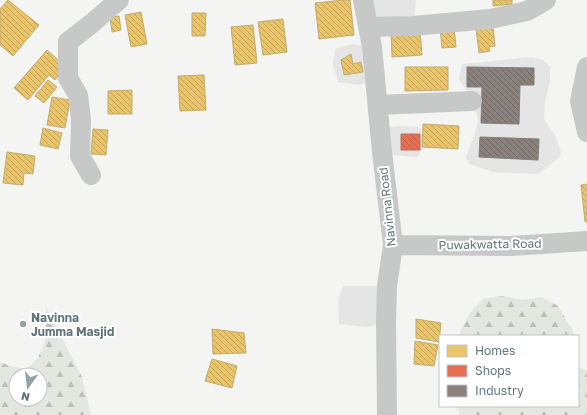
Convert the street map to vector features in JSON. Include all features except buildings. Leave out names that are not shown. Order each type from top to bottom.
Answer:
[{"type":"street","points":[[91,175],[80,156],[81,120],[78,95],[68,78],[68,42],[119,0]]},
{"type":"street","name":"Navinna Road","points":[[364,0],[372,47],[393,245],[387,293],[387,415]]},
{"type":"street","points":[[368,27],[413,26],[490,19],[527,11],[546,0]]},
{"type":"street","points":[[587,67],[580,101],[587,132]]},
{"type":"street","points":[[378,105],[472,101]]},
{"type":"street","name":"Puwakwatta Road","points":[[393,245],[511,246],[587,241]]},
{"type":"shaded area","points":[[363,0],[416,0],[413,26],[368,27]]},
{"type":"shaded area","points":[[352,44],[372,47],[375,77],[361,85],[338,82],[333,65],[335,49]]},
{"type":"shaded area","points":[[531,57],[543,60],[550,67],[550,82],[545,102],[544,118],[555,135],[561,152],[559,158],[538,174],[493,172],[469,164],[466,157],[478,121],[471,96],[459,80],[462,64]]},
{"type":"shaded area","points":[[399,126],[418,127],[421,129],[422,141],[420,154],[417,157],[392,155],[380,129]]},
{"type":"shaded area","points":[[343,286],[387,286],[386,322],[367,327],[339,324],[338,300]]},
{"type":"green space","points":[[503,296],[522,300],[542,297],[558,306],[573,331],[574,335],[459,335],[470,313],[483,299]]},
{"type":"green space","points":[[46,307],[82,377],[91,415],[0,415],[0,362],[16,367],[8,367],[8,407],[48,407],[48,367],[29,367],[38,358],[45,341]]},
{"type":"green space","points":[[579,367],[587,370],[587,415],[460,415],[457,407],[579,407]]},
{"type":"place","name":"Navinna Jumma Masjid","points":[[23,324]]}]
